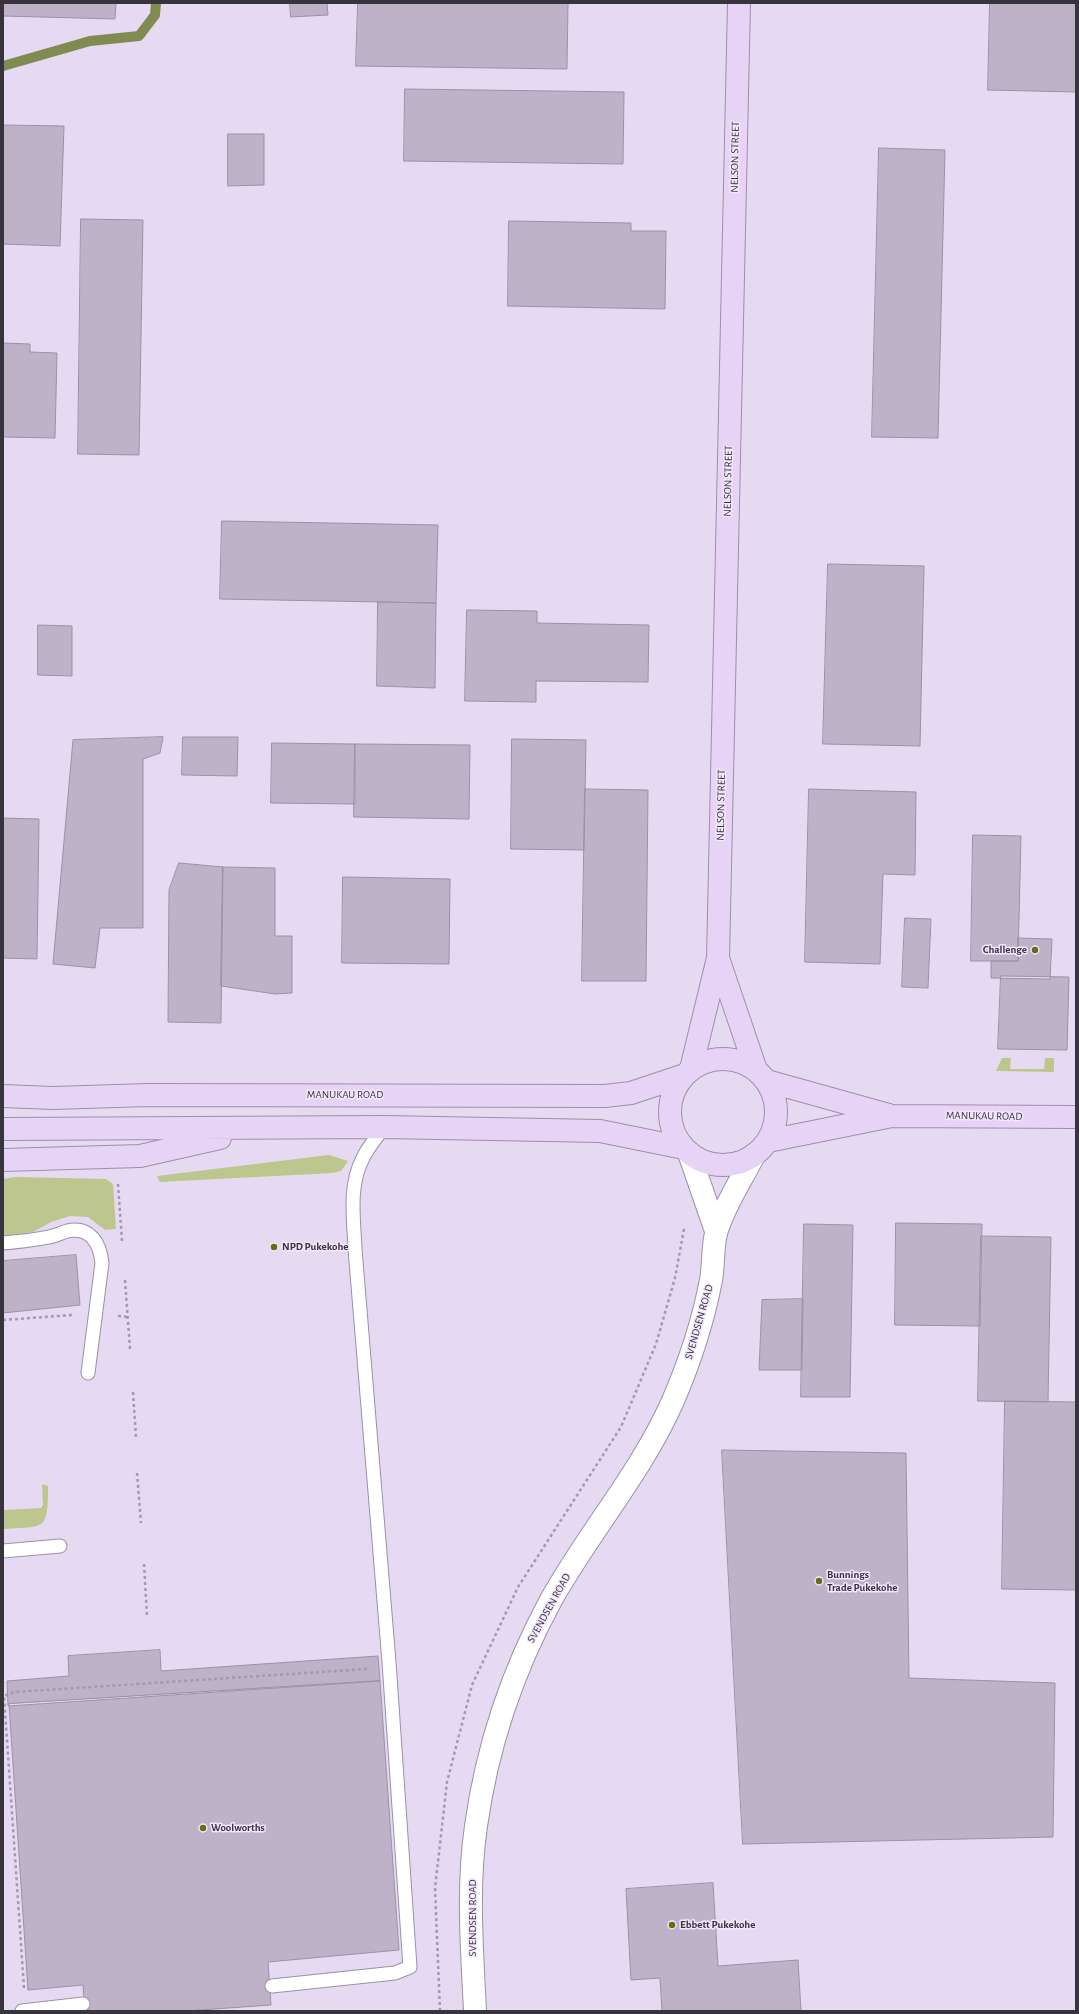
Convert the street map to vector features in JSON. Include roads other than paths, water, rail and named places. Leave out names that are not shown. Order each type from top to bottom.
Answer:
[{"type":"main road","name":"NELSON STREET","points":[[688,1072],[718,958],[738,3]]},
{"type":"main road","name":"NELSON STREET","points":[[718,958],[761,1075]]},
{"type":"main road","points":[[3,1129],[262,1129],[384,1127],[600,1131],[686,1151],[704,1162],[721,1165],[738,1163],[761,1148],[774,1126],[776,1110],[774,1095],[761,1075],[744,1063],[723,1059],[703,1063],[688,1072],[676,1088],[670,1104],[671,1120],[675,1135],[686,1151]]},
{"type":"main road","name":"MANUKAU ROAD","points":[[3,1096],[53,1098],[149,1095],[605,1096],[632,1093],[688,1072]]},
{"type":"main road","name":"MANUKAU ROAD","points":[[761,1075],[892,1116]]},
{"type":"main road","name":"MANUKAU ROAD","points":[[761,1148],[892,1116],[1076,1117]]},
{"type":"main road","points":[[3,1160],[140,1156],[262,1129]]},
{"type":"street","points":[[716,1231],[761,1148]]},
{"type":"street","points":[[686,1151],[716,1231]]},
{"type":"street","name":"SVENDSEN ROAD","points":[[475,2011],[472,1922],[474,1848],[484,1779],[496,1733],[511,1687],[527,1649],[552,1598],[631,1479],[654,1439],[676,1393],[704,1311],[711,1280],[716,1231]]},
{"type":"lane","points":[[272,1986],[394,1973],[410,1967],[390,1670],[355,1250],[353,1196],[356,1178],[363,1158],[384,1127]]},
{"type":"lane","points":[[3,1243],[32,1240],[74,1231],[81,1231],[94,1239],[100,1249],[102,1263],[88,1373]]},
{"type":"lane","points":[[3,1551],[60,1546]]},
{"type":"lane","points":[[22,2011],[83,2004]]},
{"type":"waterway","points":[[3,66],[90,41],[139,36],[155,15],[156,3]]},
{"type":"place","name":"Challenge","points":[[1035,950]]},
{"type":"place","name":"NPD Pukekohe","points":[[274,1247]]},
{"type":"place","name":"Bunnings Trade Pukekohe","points":[[819,1581]]},
{"type":"place","name":"Woolworths","points":[[203,1828]]},
{"type":"place","name":"Ebbett Pukekohe","points":[[672,1925]]}]
